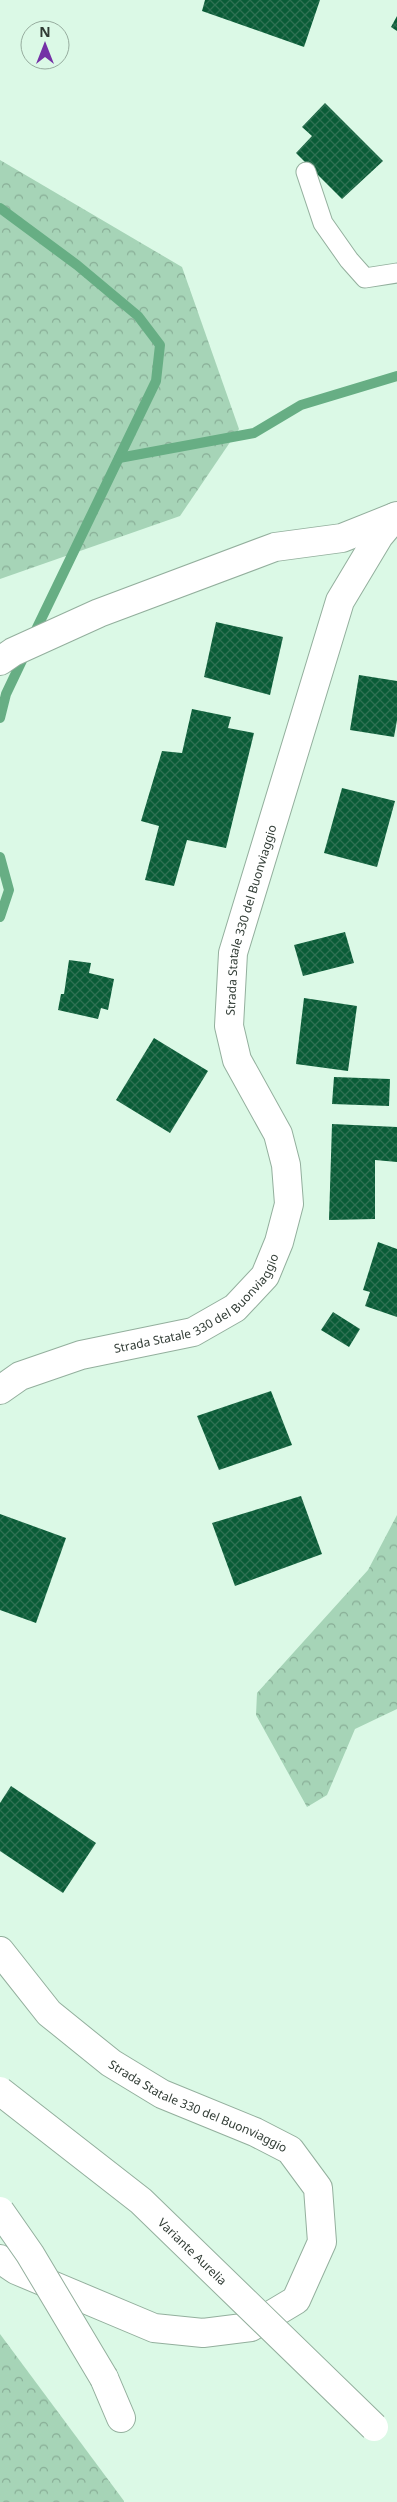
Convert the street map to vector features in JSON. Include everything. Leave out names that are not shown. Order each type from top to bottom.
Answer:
[{"type":"main road","name":"Strada Statale 330 del Buonviaggio","points":[[0,660],[13,652],[100,613],[275,547],[342,538],[396,516]]},
{"type":"main road","name":"Strada Statale 330 del Buonviaggio","points":[[0,1390],[20,1376],[81,1355],[193,1332],[235,1308],[265,1276],[279,1242],[289,1204],[286,1165],[278,1134],[237,1060],[229,1026],[233,953],[340,601],[379,536],[396,516]]},
{"type":"main road","name":"Strada Statale 330 del Buonviaggio","points":[[0,1951],[49,2013],[112,2063],[162,2094],[255,2132],[290,2150],[318,2188],[322,2242],[296,2300],[250,2327],[203,2333],[154,2328],[16,2270],[0,2258]]},
{"type":"main road","name":"Variante Aurelia","points":[[0,2091],[141,2201],[374,2427]]},
{"type":"main road","points":[[0,2211],[30,2254],[104,2378],[121,2418]]},
{"type":"lane","points":[[306,172],[323,223],[349,260],[365,278],[397,274]]},
{"type":"green space","points":[[0,160],[182,267],[239,429],[180,516],[0,579]]},
{"type":"green space","points":[[397,1515],[397,1709],[355,1729],[327,1795],[307,1807],[256,1715],[257,1693],[368,1570]]},
{"type":"green space","points":[[0,2334],[124,2501],[124,2502],[0,2502]]},
{"type":"building","points":[[205,0],[320,0],[304,47],[202,11]]},
{"type":"building","points":[[397,16],[397,31],[391,27]]},
{"type":"building","points":[[325,103],[383,161],[342,199],[296,153],[312,136],[302,127]]},
{"type":"building","points":[[216,622],[283,637],[270,695],[204,677]]},
{"type":"building","points":[[359,675],[397,681],[397,720],[394,737],[350,730]]},
{"type":"building","points":[[192,709],[231,717],[228,728],[254,733],[226,848],[187,840],[174,886],[145,880],[159,826],[141,821],[162,751],[182,753]]},
{"type":"building","points":[[342,788],[395,801],[377,867],[324,853]]},
{"type":"building","points":[[345,932],[354,963],[303,976],[294,945]]},
{"type":"building","points":[[69,960],[91,963],[89,973],[114,979],[108,1010],[101,1008],[98,1019],[58,1010],[61,994],[64,994]]},
{"type":"building","points":[[304,998],[357,1006],[348,1071],[296,1064]]},
{"type":"building","points":[[154,1038],[208,1071],[170,1133],[116,1100]]},
{"type":"building","points":[[334,1077],[390,1079],[389,1106],[332,1104]]},
{"type":"building","points":[[332,1124],[397,1127],[397,1162],[375,1160],[375,1219],[329,1220]]},
{"type":"building","points":[[378,1242],[397,1249],[397,1317],[365,1306],[370,1292],[363,1290]]},
{"type":"building","points":[[333,1312],[360,1329],[349,1347],[321,1330]]},
{"type":"building","points":[[271,1391],[292,1445],[219,1470],[197,1416]]},
{"type":"building","points":[[301,1496],[322,1554],[235,1586],[212,1523]]},
{"type":"building","points":[[0,1514],[66,1538],[36,1623],[0,1610]]},
{"type":"building","points":[[11,1786],[96,1843],[63,1893],[0,1851],[0,1803]]},
{"type":"waterway","points":[[0,208],[77,265],[138,316],[160,345],[156,381],[33,636]]},
{"type":"waterway","points":[[119,458],[254,433],[301,405],[397,376]]},
{"type":"waterway","points":[[0,718],[6,694],[26,652]]},
{"type":"waterway","points":[[0,857],[9,890],[0,917]]}]
